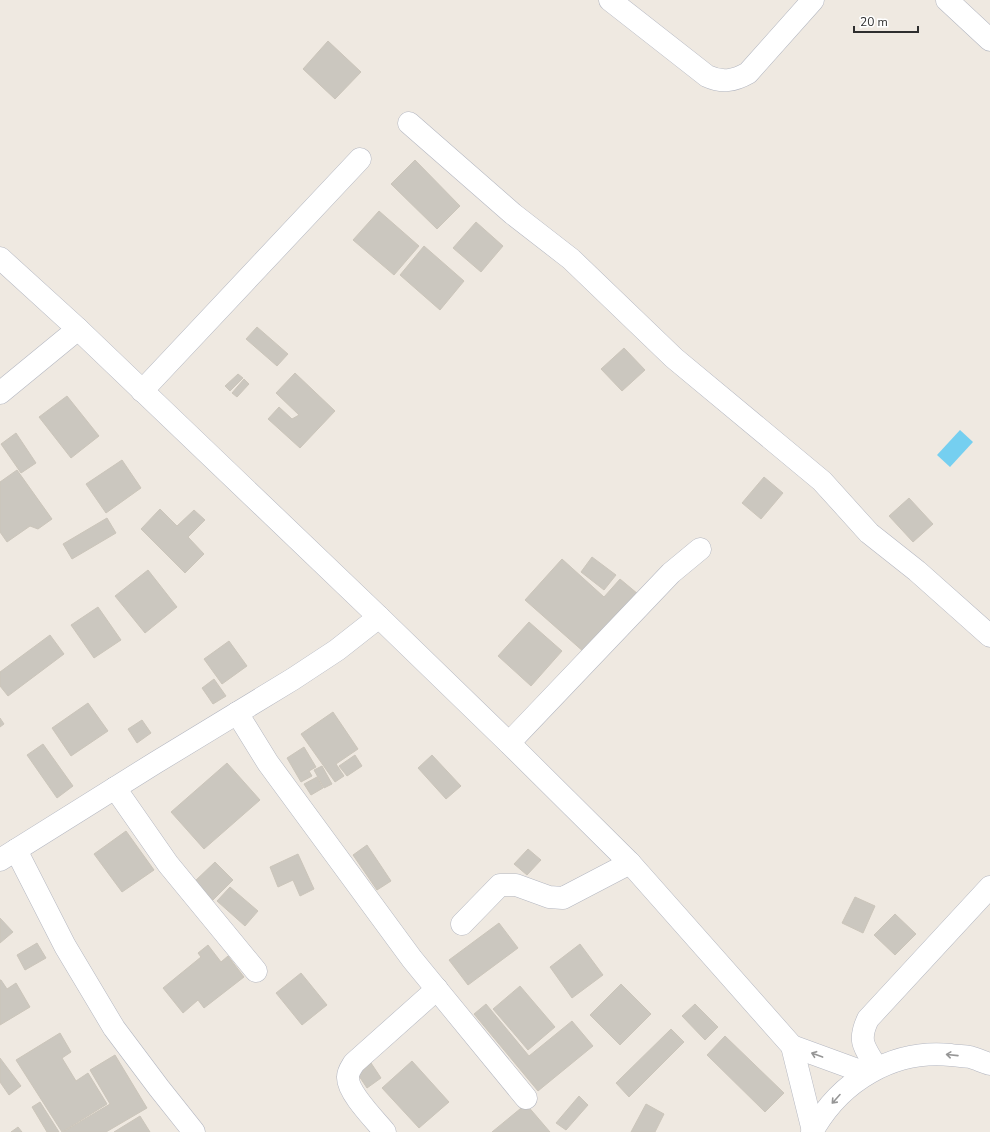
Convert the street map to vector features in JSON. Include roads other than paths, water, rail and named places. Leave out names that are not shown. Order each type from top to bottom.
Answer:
[{"type":"street","points":[[610,0],[707,76],[714,79],[728,81],[748,72],[812,0]]},
{"type":"street","points":[[947,0],[990,40]]},
{"type":"street","points":[[409,122],[513,214],[571,259],[674,358],[822,481],[868,533],[917,571],[990,636]]},
{"type":"street","points":[[142,391],[360,159]]},
{"type":"street","points":[[0,258],[78,329],[379,617],[509,742],[630,863],[792,1046],[812,1131]]},
{"type":"street","points":[[0,393],[78,329]]},
{"type":"street","points":[[509,742],[671,573],[700,549]]},
{"type":"street","points":[[194,1132],[114,1028],[8,855],[337,650],[379,617]]},
{"type":"street","points":[[237,713],[268,763],[412,959],[526,1098]]},
{"type":"street","points":[[116,788],[168,864],[256,971]]},
{"type":"street","points":[[462,924],[500,885],[516,885],[549,897],[563,898],[630,863]]},
{"type":"street","points":[[872,1071],[863,1044],[863,1029],[868,1019],[990,887]]},
{"type":"street","points":[[385,1132],[351,1091],[347,1079],[349,1071],[354,1063],[437,989]]},
{"type":"street","points":[[792,1046],[872,1071]]},
{"type":"street","points":[[812,1131],[835,1098],[872,1071],[906,1057],[938,1054],[969,1057],[990,1064]]},
{"type":"water","points":[[960,430],[973,442],[950,467],[937,455]]}]
